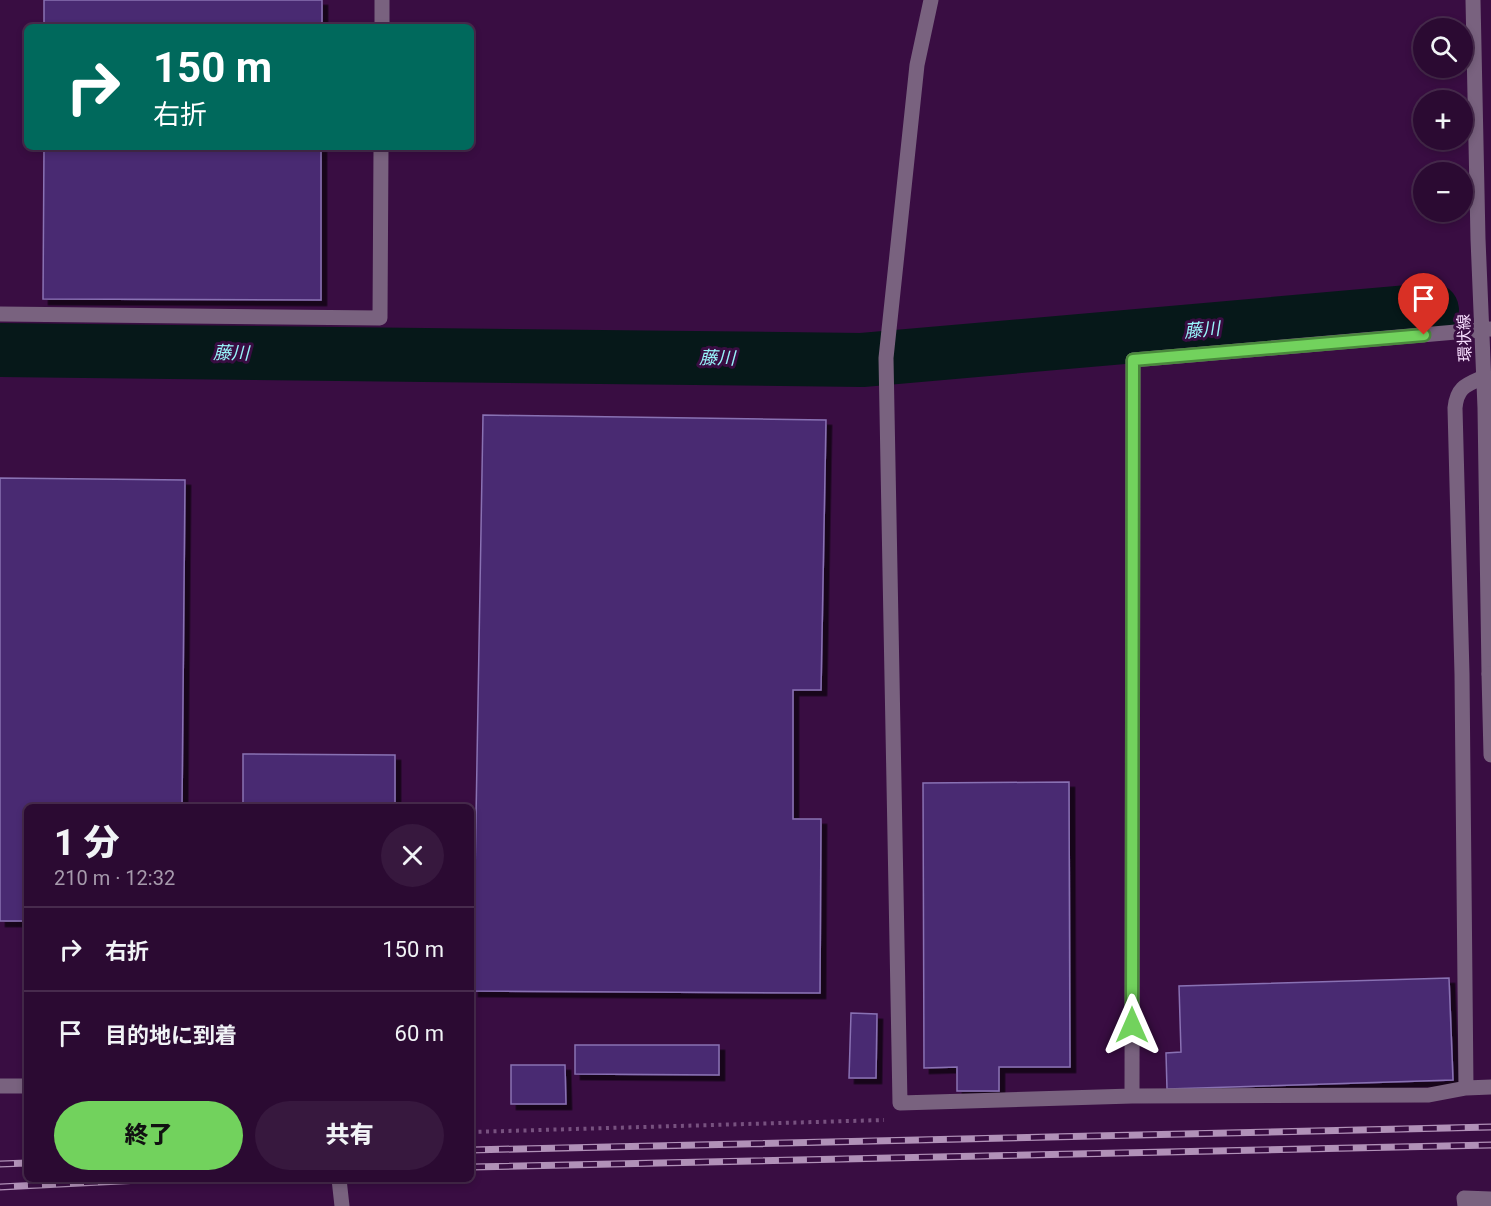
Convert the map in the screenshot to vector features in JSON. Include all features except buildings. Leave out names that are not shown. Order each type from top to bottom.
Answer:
[{"type":"street","points":[[382,0],[382,24]]},
{"type":"street","points":[[931,0],[917,65],[886,358],[900,1102],[1132,1096],[1429,1095],[1466,1088],[1491,1088]]},
{"type":"street","name":"環状線","points":[[1473,0],[1485,274],[1484,377],[1491,755]]},
{"type":"street","points":[[0,314],[380,318],[381,150]]},
{"type":"street","points":[[1132,1096],[1133,360],[1486,329]]},
{"type":"street","points":[[1466,1088],[1462,674],[1455,408],[1456,396],[1466,385],[1484,377]]},
{"type":"street","points":[[0,1086],[24,1086]]},
{"type":"street","points":[[339,1182],[342,1206]]},
{"type":"street","points":[[1465,1206],[1464,1198],[1491,1198]]},
{"type":"path","points":[[474,1132],[888,1120],[900,1102]]},
{"type":"waterway","name":"藤川","points":[[0,350],[862,360],[1432,310]]},
{"type":"railway","points":[[474,1150],[1491,1127]]},
{"type":"railway","points":[[474,1167],[1491,1145]]},
{"type":"railway","points":[[0,1164],[24,1163]]},
{"type":"railway","points":[[0,1187],[101,1182]]},
{"type":"route","points":[[1132,1025],[1133,360],[1424,335]]}]
